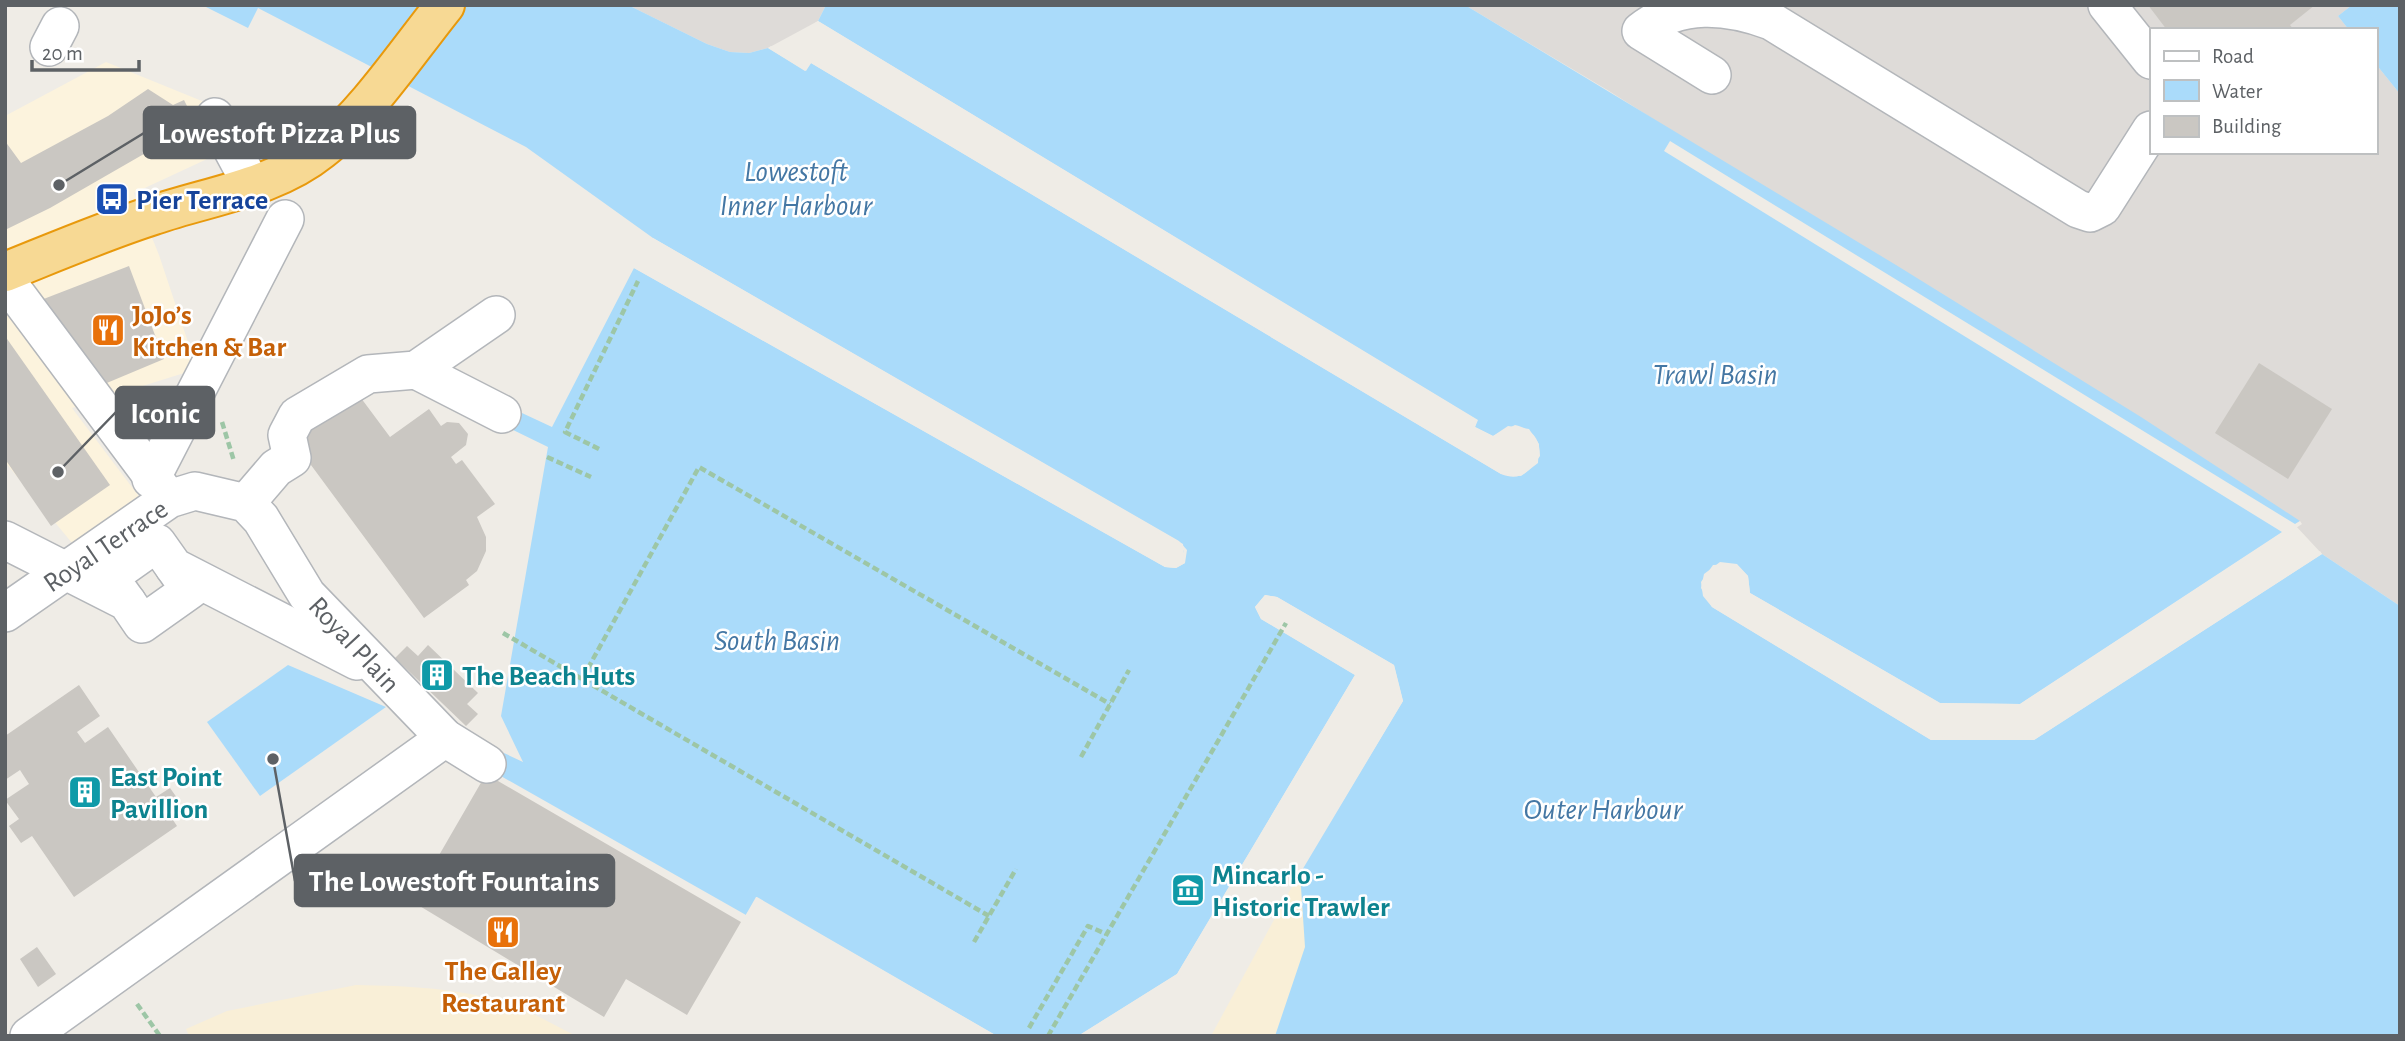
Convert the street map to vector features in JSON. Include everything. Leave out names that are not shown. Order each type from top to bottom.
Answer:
[{"type":"highway","points":[[5,272],[154,215],[252,186],[297,166],[321,150],[348,124],[445,5]]},
{"type":"street","points":[[2107,5],[2150,59]]},
{"type":"street","points":[[1712,75],[1641,31],[1672,13],[1694,9],[1718,8],[1771,21],[2078,209],[2090,213],[2102,207],[2150,132]]},
{"type":"street","points":[[215,117],[252,186]]},
{"type":"street","points":[[160,489],[207,367],[285,219]]},
{"type":"street","points":[[14,292],[160,489]]},
{"type":"street","points":[[246,503],[276,468],[292,458],[287,435],[297,416],[368,374],[416,370],[496,315]]},
{"type":"street","points":[[416,370],[502,414]]},
{"type":"street","name":"Royal Terrace","points":[[5,613],[66,573],[160,489],[195,491],[246,503]]},
{"type":"street","name":"Royal Plain","points":[[246,503],[261,519],[307,595],[445,738],[486,764]]},
{"type":"street","points":[[5,540],[127,602],[142,624],[190,590],[174,567],[379,672]]},
{"type":"street","points":[[29,1036],[445,738]]},
{"type":"path","points":[[599,449],[565,432],[638,281]]},
{"type":"path","points":[[207,367],[246,503]]},
{"type":"path","points":[[547,457],[591,477]]},
{"type":"path","points":[[582,679],[699,467],[1110,704]]},
{"type":"path","points":[[1048,1036],[1286,623]]},
{"type":"path","points":[[503,633],[989,916]]},
{"type":"path","points":[[1081,757],[1129,670]]},
{"type":"path","points":[[974,942],[1016,869]]},
{"type":"path","points":[[1029,1028],[1088,926],[1107,934]]},
{"type":"shaded area","points":[[628,5],[826,5],[818,21],[768,48],[749,53],[730,52],[707,44]]},
{"type":"shaded area","points":[[1465,5],[2352,5],[2338,16],[2347,28],[2150,28],[2150,154],[2377,154],[2377,65],[2400,94],[2400,606],[2322,554],[2295,525],[1609,91]]},
{"type":"shaded area","points":[[106,62],[224,110],[248,140],[134,193],[159,255],[197,369],[72,408],[144,503],[72,543],[5,462],[5,116]]},
{"type":"sand","points":[[1317,845],[1335,1036],[1211,1036],[1300,872]]},
{"type":"sand","points":[[356,985],[419,987],[461,992],[522,1009],[576,1036],[189,1036],[186,1029],[227,1011]]},
{"type":"water","points":[[202,5],[628,5],[707,44],[730,52],[749,53],[768,48],[805,71],[811,63],[1501,474],[1514,477],[1529,470],[1540,456],[1537,439],[1526,429],[1515,425],[1493,436],[1475,427],[1477,420],[818,21],[826,5],[1465,5],[1896,265],[2141,417],[2300,521],[2020,704],[1940,703],[1750,593],[1748,576],[1736,564],[1713,565],[1701,582],[1703,596],[1712,607],[1931,740],[2034,740],[2322,554],[2400,606],[2400,1036],[1275,1036],[1305,947],[1300,872],[1403,701],[1394,665],[1277,597],[1265,595],[1255,607],[1261,619],[1355,675],[1177,974],[1078,1036],[997,1036],[757,898],[746,915],[492,771],[504,753],[523,762],[501,716],[548,447],[499,423],[507,406],[552,427],[634,268],[1165,567],[1176,568],[1185,563],[1183,544],[653,238],[526,147],[258,8],[248,28]]},
{"type":"water","points":[[2352,5],[2400,5],[2400,94],[2377,65],[2377,28],[2347,28],[2338,16]]},
{"type":"water","points":[[288,665],[386,707],[260,796],[207,722]]},
{"type":"pier","points":[[818,21],[1478,420],[1475,427],[1493,436],[1508,426],[1529,429],[1539,444],[1538,463],[1521,476],[1501,474],[811,63],[806,71],[768,48],[771,46],[805,66],[812,60],[1503,471],[1520,473],[1534,461],[1536,445],[1527,432],[1509,429],[1493,439],[1473,430],[1473,421],[815,23]]},
{"type":"pier","points":[[1670,141],[2295,524],[2300,521],[2302,524],[2020,707],[1939,706],[1748,596],[1745,577],[1735,567],[1721,566],[1707,576],[1705,587],[1714,604],[1932,736],[2033,737],[2320,551],[2322,554],[2034,740],[1931,740],[1712,607],[1701,588],[1704,574],[1720,562],[1737,564],[1748,576],[1750,593],[1940,703],[2020,704],[2282,532],[1664,151]]},
{"type":"pier","points":[[653,238],[1179,541],[1187,550],[1185,563],[1176,568],[1165,567],[634,268],[636,265],[1167,564],[1176,565],[1182,561],[1184,551],[1177,544],[651,241]]},
{"type":"pier","points":[[1265,595],[1277,597],[1394,665],[1403,701],[1298,877],[1297,870],[1399,700],[1391,667],[1275,600],[1263,601],[1259,608],[1263,617],[1357,672],[1358,676],[1180,976],[1084,1036],[1078,1036],[1177,974],[1355,675],[1261,619],[1255,607]]},
{"type":"pier","points":[[756,897],[997,1036],[990,1036],[758,902],[749,917],[744,918]]},
{"type":"building","points":[[2148,5],[2315,5],[2290,25],[2292,28],[2165,28]]},
{"type":"building","points":[[148,89],[173,105],[184,100],[196,124],[50,208],[5,230],[5,141],[21,163],[108,116]]},
{"type":"building","name":"JoJo’s Kitchen & Bar","points":[[129,266],[164,359],[102,385],[41,300]]},
{"type":"building","points":[[5,336],[110,485],[51,526],[5,459]]},
{"type":"building","points":[[2259,363],[2332,409],[2288,479],[2215,433]]},
{"type":"building","points":[[358,394],[390,437],[429,409],[441,426],[447,422],[459,423],[468,434],[466,445],[451,457],[456,464],[462,460],[495,504],[477,517],[486,537],[486,551],[477,571],[466,580],[469,585],[424,618],[294,442]]},
{"type":"building","name":"The Beach Huts","points":[[428,645],[478,693],[467,704],[478,714],[466,726],[395,658],[407,646],[418,656]]},
{"type":"building","name":"East Point Pavillion","points":[[79,685],[100,716],[77,732],[85,743],[108,727],[156,797],[170,788],[180,802],[167,811],[177,826],[74,897],[32,836],[21,843],[9,826],[19,819],[5,800],[29,784],[20,770],[5,780],[5,736]]},
{"type":"building","points":[[486,774],[741,922],[687,1015],[626,979],[604,1017],[418,905],[416,895]]},
{"type":"building","points":[[37,947],[56,974],[38,987],[20,959]]},
{"type":"place","name":"Lowestoft Pizza Plus","points":[[59,185]]},
{"type":"place","name":"Pier Terrace","points":[[112,199]]},
{"type":"place","name":"JoJo’s Kitchen & Bar","points":[[108,330]]},
{"type":"place","name":"Iconic","points":[[58,472]]},
{"type":"place","name":"The Beach Huts","points":[[437,675]]},
{"type":"place","name":"The Lowestoft Fountains","points":[[273,759]]},
{"type":"place","name":"East Point Pavillion","points":[[85,792]]},
{"type":"place","name":"Mincarlo - Historic Trawler","points":[[1188,890]]},
{"type":"place","name":"The Galley Restaurant","points":[[503,932]]},
{"type":"water label","name":"Lowestoft Inner Harbour","points":[[796,188]]},
{"type":"water label","name":"Trawl Basin","points":[[1715,374]]},
{"type":"water label","name":"South Basin","points":[[777,640]]},
{"type":"water label","name":"Outer Harbour","points":[[1603,809]]}]
